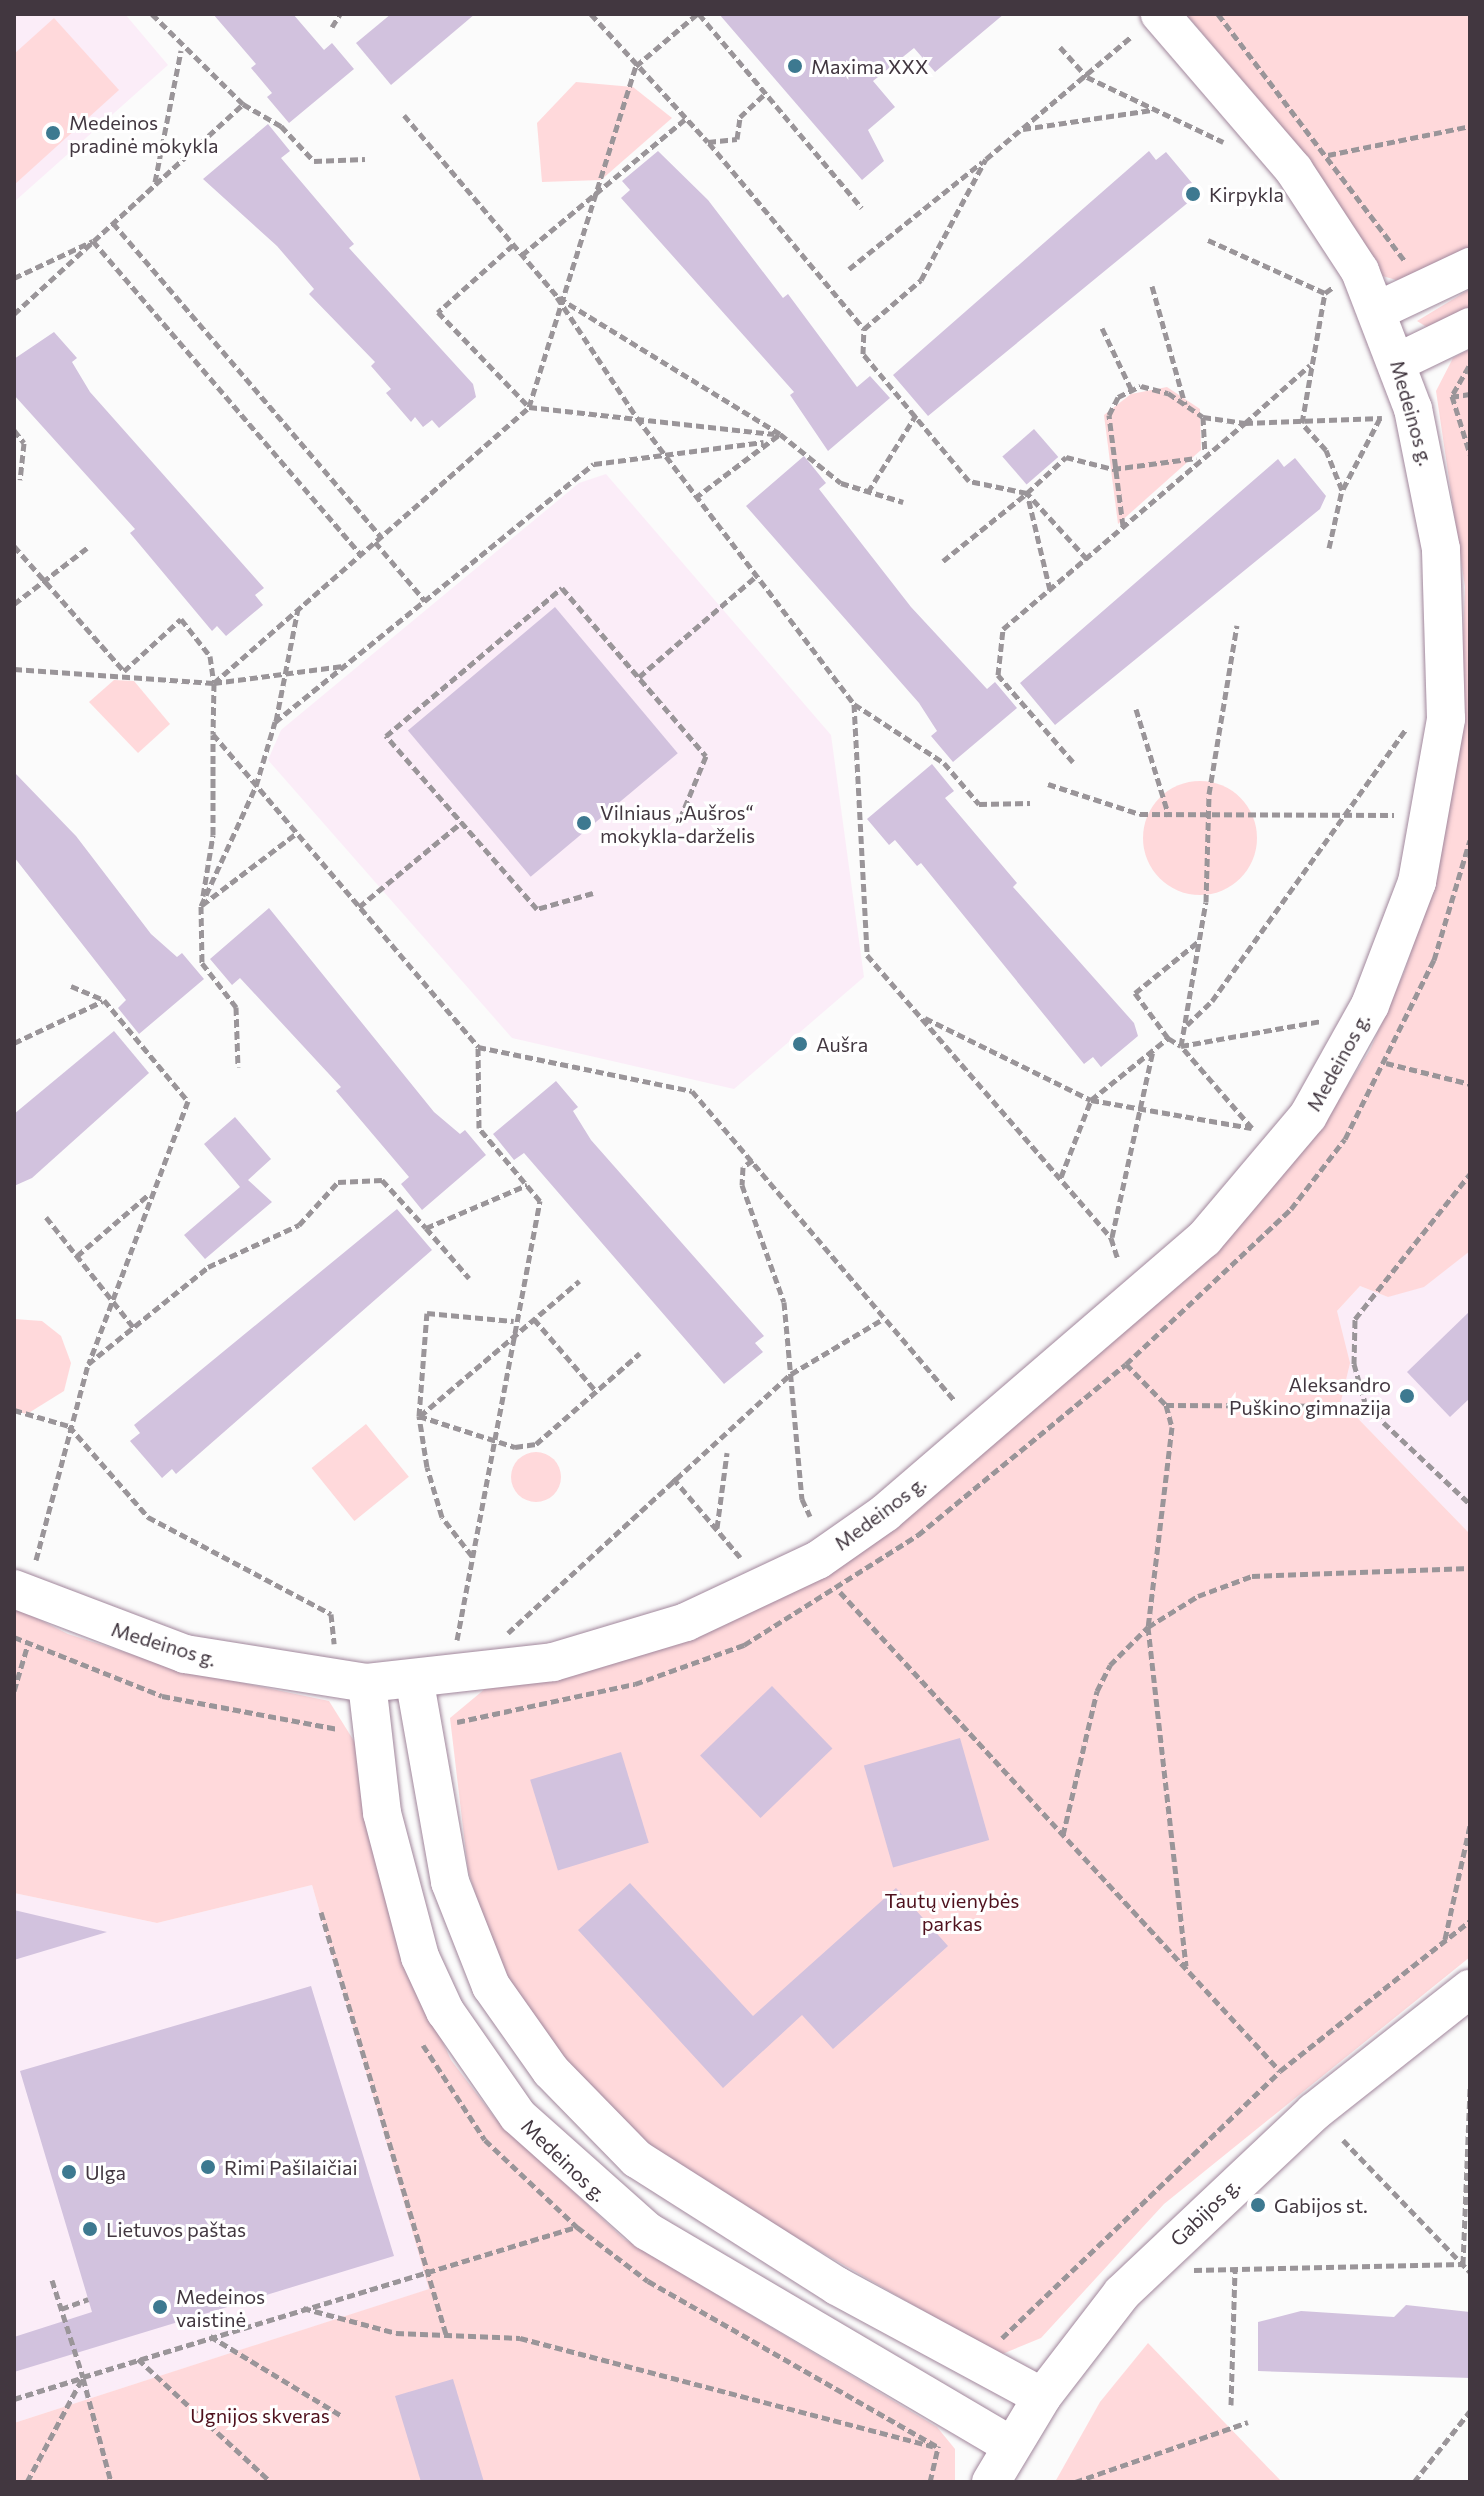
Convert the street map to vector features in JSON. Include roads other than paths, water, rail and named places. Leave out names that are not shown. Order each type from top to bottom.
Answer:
[{"type":"street","name":"Medeinos g.","points":[[25,1574],[185,1654],[367,1683],[415,1683],[622,1644],[818,1560],[984,1433],[1204,1239],[1300,1127],[1341,1063],[1396,944],[1440,771],[1447,662],[1441,549],[1398,362],[1379,310],[1294,170],[1160,14]]},
{"type":"street","points":[[1379,310],[1470,267]]},
{"type":"street","points":[[1398,362],[1470,327]]},
{"type":"street","name":"Medeinos g.","points":[[367,1683],[382,1813],[420,1957],[445,2011],[518,2116],[647,2231],[1011,2445]]},
{"type":"street","points":[[415,1683],[450,1882],[491,1986],[551,2071],[637,2159],[981,2368],[1042,2397]]},
{"type":"street","name":"Gabijos g.","points":[[991,2482],[1042,2397],[1122,2293],[1206,2209],[1470,1989]]},
{"type":"place","name":"Maxima XXX","points":[[795,66]]},
{"type":"place","name":"Medeinos pradinė mokykla","points":[[53,133]]},
{"type":"place","name":"Kirpykla","points":[[1193,194]]},
{"type":"place","name":"Vilniaus „Aušros“ mokykla-darželis","points":[[584,823]]},
{"type":"place","name":"Aušra","points":[[800,1044]]},
{"type":"place","name":"Aleksandro Puškino gimnazija","points":[[1407,1396]]},
{"type":"place","name":"Rimi Pašilaičiai","points":[[208,2167]]},
{"type":"place","name":"Ulga","points":[[69,2172]]},
{"type":"place","name":"Gabijos st.","points":[[1258,2205]]},
{"type":"place","name":"Lietuvos paštas","points":[[90,2229]]},
{"type":"place","name":"Medeinos vaistinė","points":[[160,2307]]},
{"type":"park label","name":"Tautų vienybės parkas","points":[[952,1912]]},
{"type":"park label","name":"Ugnijos skveras","points":[[260,2415]]}]
